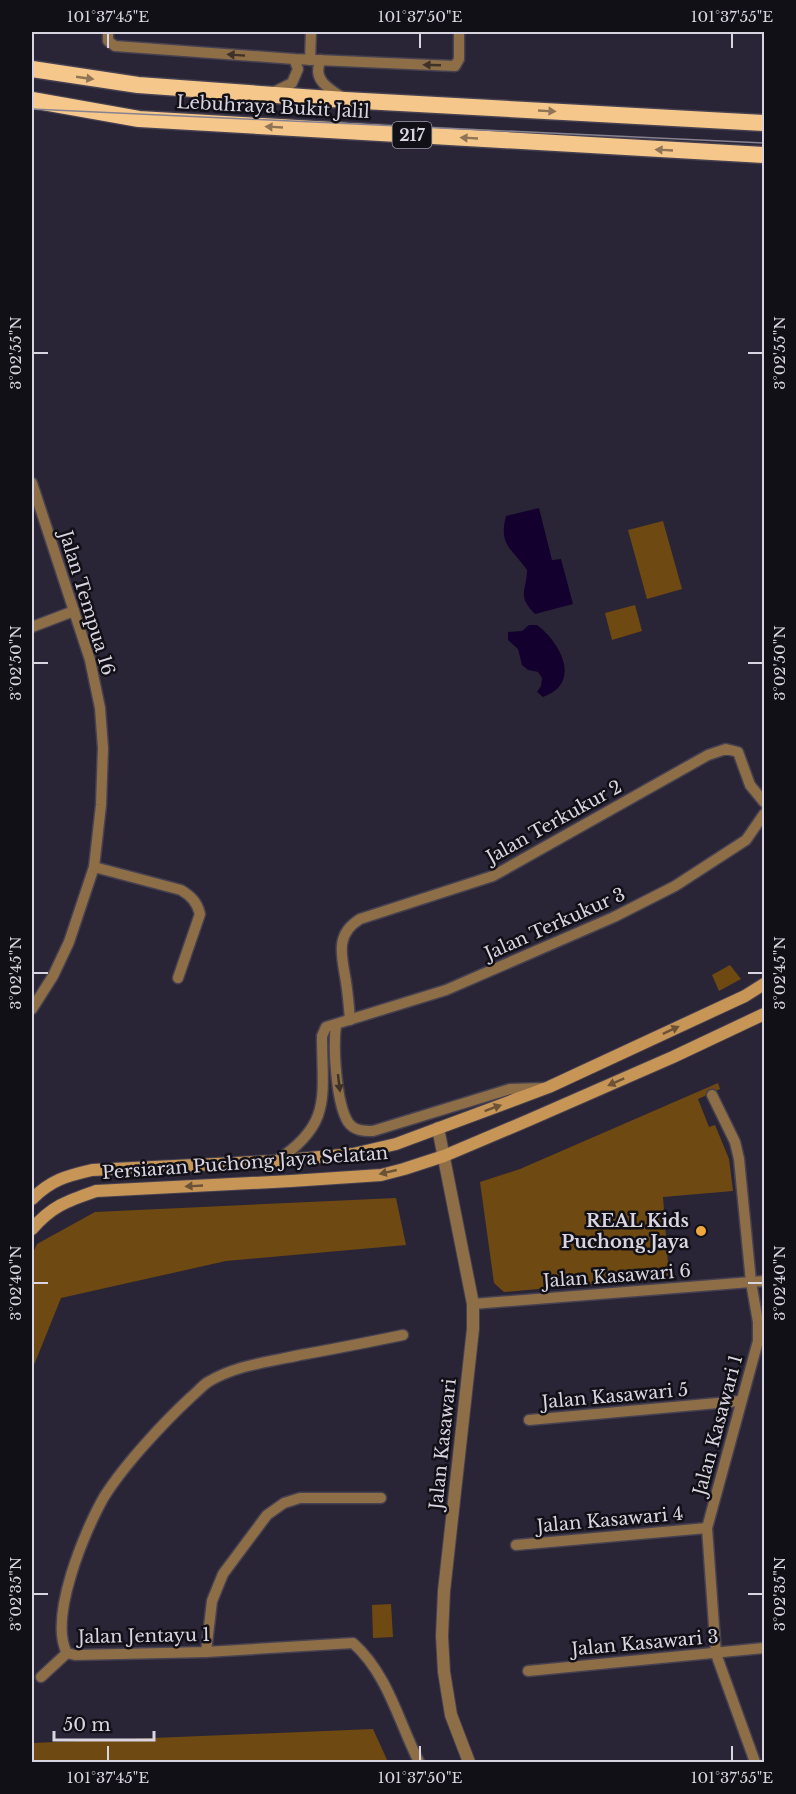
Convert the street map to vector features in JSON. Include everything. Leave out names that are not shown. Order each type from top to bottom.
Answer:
[{"type":"highway","name":"Lebuhraya Bukit Jalil","points":[[32,69],[138,85],[345,100],[765,123]]},
{"type":"highway","name":"Lebuhraya Bukit Jalil","points":[[32,100],[139,119],[765,155]]},
{"type":"main road","name":"Persiaran Puchong Jaya Selatan","points":[[32,1199],[40,1191],[63,1177],[92,1170],[276,1161],[353,1154],[396,1144],[549,1087],[745,996],[765,984]]},
{"type":"main road","name":"Persiaran Puchong Jaya Selatan","points":[[32,1228],[45,1214],[70,1200],[96,1191],[381,1174],[444,1156],[663,1062],[765,1014]]},
{"type":"street","points":[[108,32],[108,41],[115,46],[310,60],[454,66],[459,59],[459,32]]},
{"type":"street","points":[[310,60],[311,32]]},
{"type":"street","points":[[270,94],[292,83],[298,69],[294,59]]},
{"type":"street","points":[[321,60],[318,67],[322,84],[345,100]]},
{"type":"street","name":"Jalan Tempua 16","points":[[32,483],[90,660],[100,708],[103,748],[101,805],[94,867],[69,942],[53,976],[32,1009]]},
{"type":"street","points":[[32,627],[74,611]]},
{"type":"street","name":"Jalan Terkukur 2","points":[[350,1020],[340,948],[351,924],[360,919],[493,876],[708,755],[726,749],[738,752],[750,785],[765,801]]},
{"type":"street","name":"Jalan Terkukur 3","points":[[336,1025],[446,990],[614,917],[675,886],[746,840],[765,814]]},
{"type":"street","points":[[94,867],[181,890],[192,897],[198,905],[200,914],[178,978]]},
{"type":"street","points":[[276,1161],[295,1149],[315,1125],[322,1105],[322,1036],[326,1027],[336,1025],[334,1042],[341,1101],[349,1123],[360,1131],[373,1131],[510,1089],[549,1087]]},
{"type":"street","name":"Jalan Kasawari 1","points":[[712,1095],[735,1142],[740,1159],[751,1282],[758,1322],[758,1341],[707,1528],[716,1654],[755,1762]]},
{"type":"street","name":"Jalan Kasawari","points":[[438,1128],[473,1304],[473,1329],[442,1636],[444,1672],[451,1715],[470,1762]]},
{"type":"street","name":"Jalan Kasawari 6","points":[[473,1304],[765,1281]]},
{"type":"street","name":"Jalan Jentayu 1","points":[[403,1335],[241,1367],[207,1383],[174,1413],[135,1457],[105,1497],[78,1552],[64,1603],[61,1627],[63,1646],[67,1653],[75,1655],[206,1652],[353,1644],[364,1652],[381,1677],[419,1762]]},
{"type":"street","name":"Jalan Kasawari 5","points":[[529,1420],[740,1401]]},
{"type":"street","points":[[206,1652],[212,1601],[223,1574],[267,1515],[284,1503],[300,1498],[381,1498]]},
{"type":"street","name":"Jalan Kasawari 4","points":[[516,1545],[707,1528]]},
{"type":"street","name":"Jalan Kasawari 3","points":[[528,1671],[765,1648]]},
{"type":"street","points":[[41,1677],[67,1653]]},
{"type":"shaded area","points":[[539,508],[552,560],[561,559],[573,604],[535,614],[524,597],[527,570],[505,541],[504,526],[506,516]]},
{"type":"shaded area","points":[[663,521],[682,589],[647,599],[628,530]]},
{"type":"shaded area","points":[[635,605],[642,631],[612,640],[605,613]]},
{"type":"shaded area","points":[[529,625],[537,625],[546,632],[564,662],[565,673],[562,682],[555,691],[543,697],[537,692],[542,678],[538,672],[528,670],[522,665],[518,649],[508,640],[508,632],[522,631]]},
{"type":"shaded area","points":[[730,965],[741,979],[719,991],[712,975]]},
{"type":"shaded area","points":[[718,1083],[720,1089],[698,1099],[709,1127],[715,1125],[729,1159],[733,1191],[663,1197],[669,1277],[504,1292],[494,1283],[480,1182],[520,1169]]},
{"type":"shaded area","points":[[396,1198],[406,1245],[226,1261],[61,1298],[32,1370],[32,1255],[37,1244],[95,1212]]},
{"type":"shaded area","points":[[391,1604],[393,1637],[373,1638],[372,1605]]},
{"type":"shaded area","points":[[373,1729],[388,1762],[32,1762],[32,1743]]},
{"type":"tram line","points":[[32,109],[764,143]]},
{"type":"place","name":"REAL Kids Puchong Jaya","points":[[701,1231]]}]
